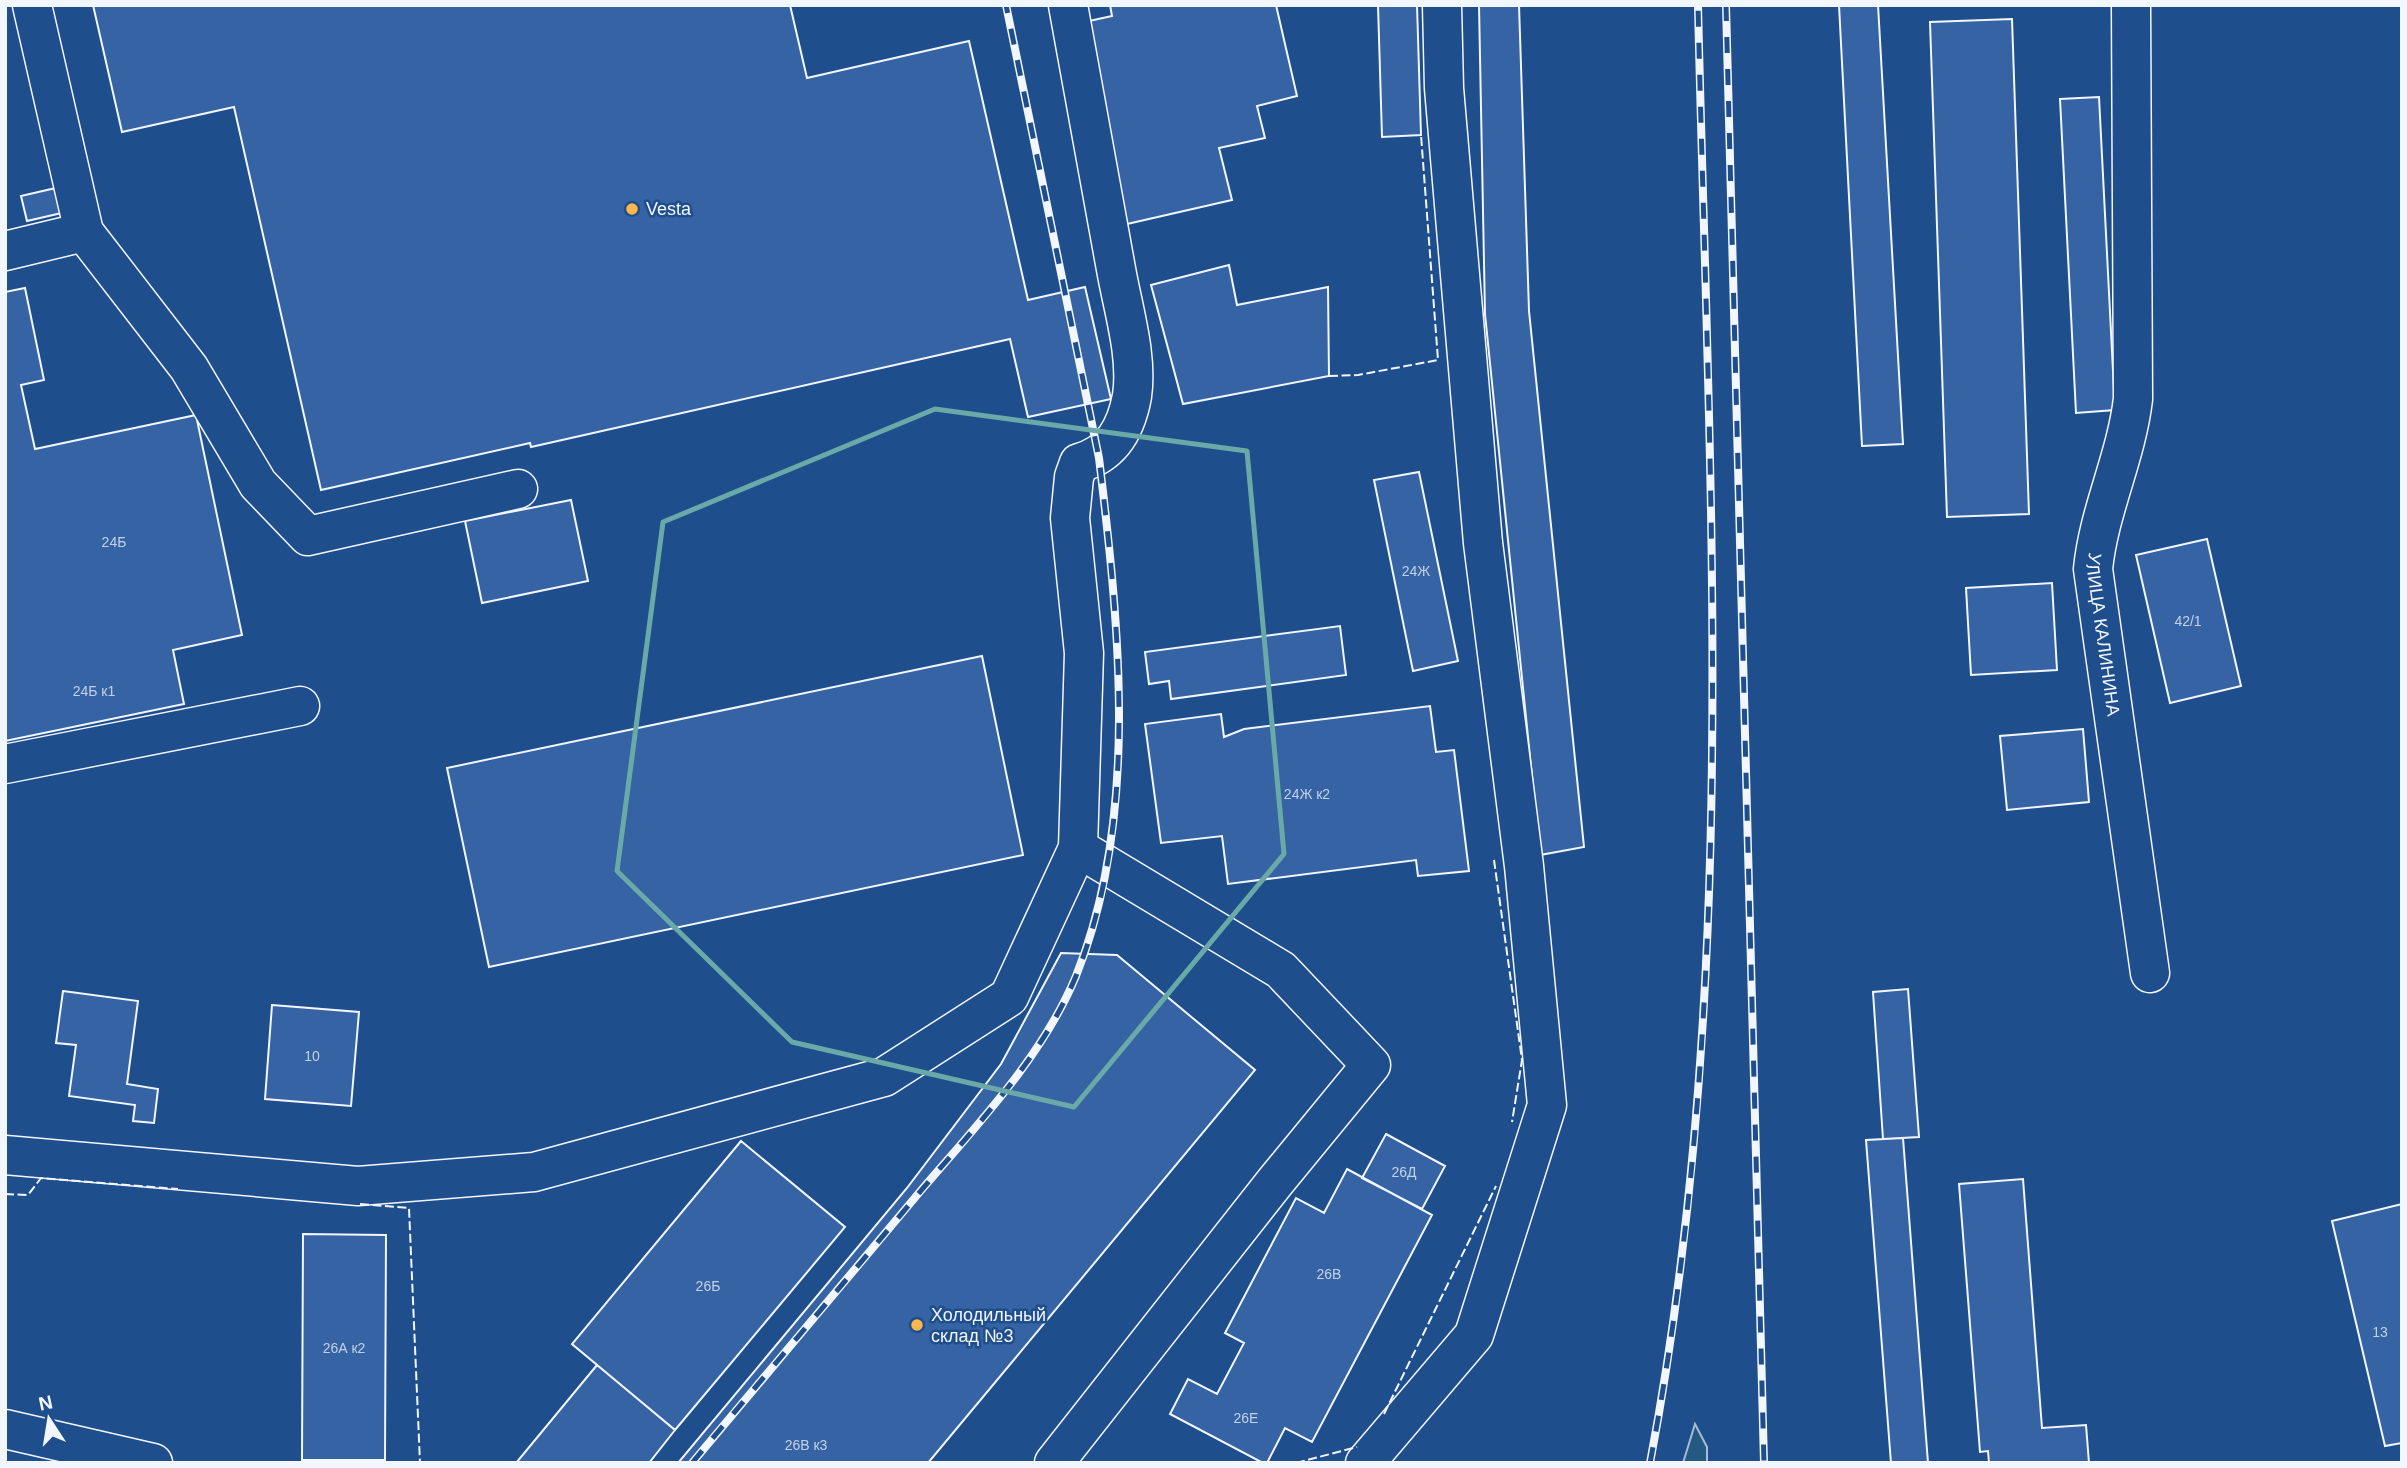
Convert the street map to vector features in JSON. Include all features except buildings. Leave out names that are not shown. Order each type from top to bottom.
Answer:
[{"type":"street","points":[[32,5],[84,232],[189,368],[258,484],[308,536],[518,489]]},
{"type":"street","points":[[5,1155],[358,1186],[534,1172],[884,1077],[1009,997],[1078,848],[1084,653],[1070,518],[1072,490],[1079,463],[1099,458],[1120,432],[1132,396],[1133,372],[1068,5]]},
{"type":"street","points":[[1365,1463],[1474,1335],[1548,1105],[1524,866],[1483,543],[1444,89],[1442,5]]},
{"type":"street","name":"УЛИЦА КАЛИНИНА","points":[[2132,5],[2133,399],[2127,445],[2099,529],[2093,569],[2150,973]]},
{"type":"street","points":[[5,251],[84,232]]},
{"type":"street","points":[[5,764],[300,706]]},
{"type":"street","points":[[1054,1463],[1266,1193],[1371,1065],[1281,970],[1078,848]]},
{"type":"street","points":[[5,1429],[153,1463]]},
{"type":"highlighted area","points":[[935,409],[1247,451],[1284,854],[1074,1107],[792,1042],[617,871],[663,522]]},
{"type":"shaded area","points":[[1695,1424],[1707,1447],[1707,1463],[1683,1463]]},
{"type":"railway","points":[[692,1463],[1006,1091],[1062,1006],[1076,976],[1096,915],[1109,851],[1117,786],[1119,720],[1113,587],[1099,458],[1006,5]]},
{"type":"railway","points":[[1650,1463],[1679,1282],[1697,1101],[1708,918],[1712,553],[1698,5]]},
{"type":"railway","points":[[1726,5],[1764,1463]]},
{"type":"fence","points":[[1329,376],[1358,375],[1438,360],[1421,135]]},
{"type":"fence","points":[[1494,860],[1522,1060],[1512,1122]]},
{"type":"fence","points":[[5,1194],[28,1195],[41,1178],[178,1189]]},
{"type":"fence","points":[[1384,1414],[1496,1186]]},
{"type":"fence","points":[[360,1204],[409,1208],[420,1463]]},
{"type":"fence","points":[[1296,1463],[1357,1447]]},
{"type":"place","name":"Vesta","points":[[632,209]]},
{"type":"place","name":"Холодильный склад №3","points":[[917,1325]]}]
